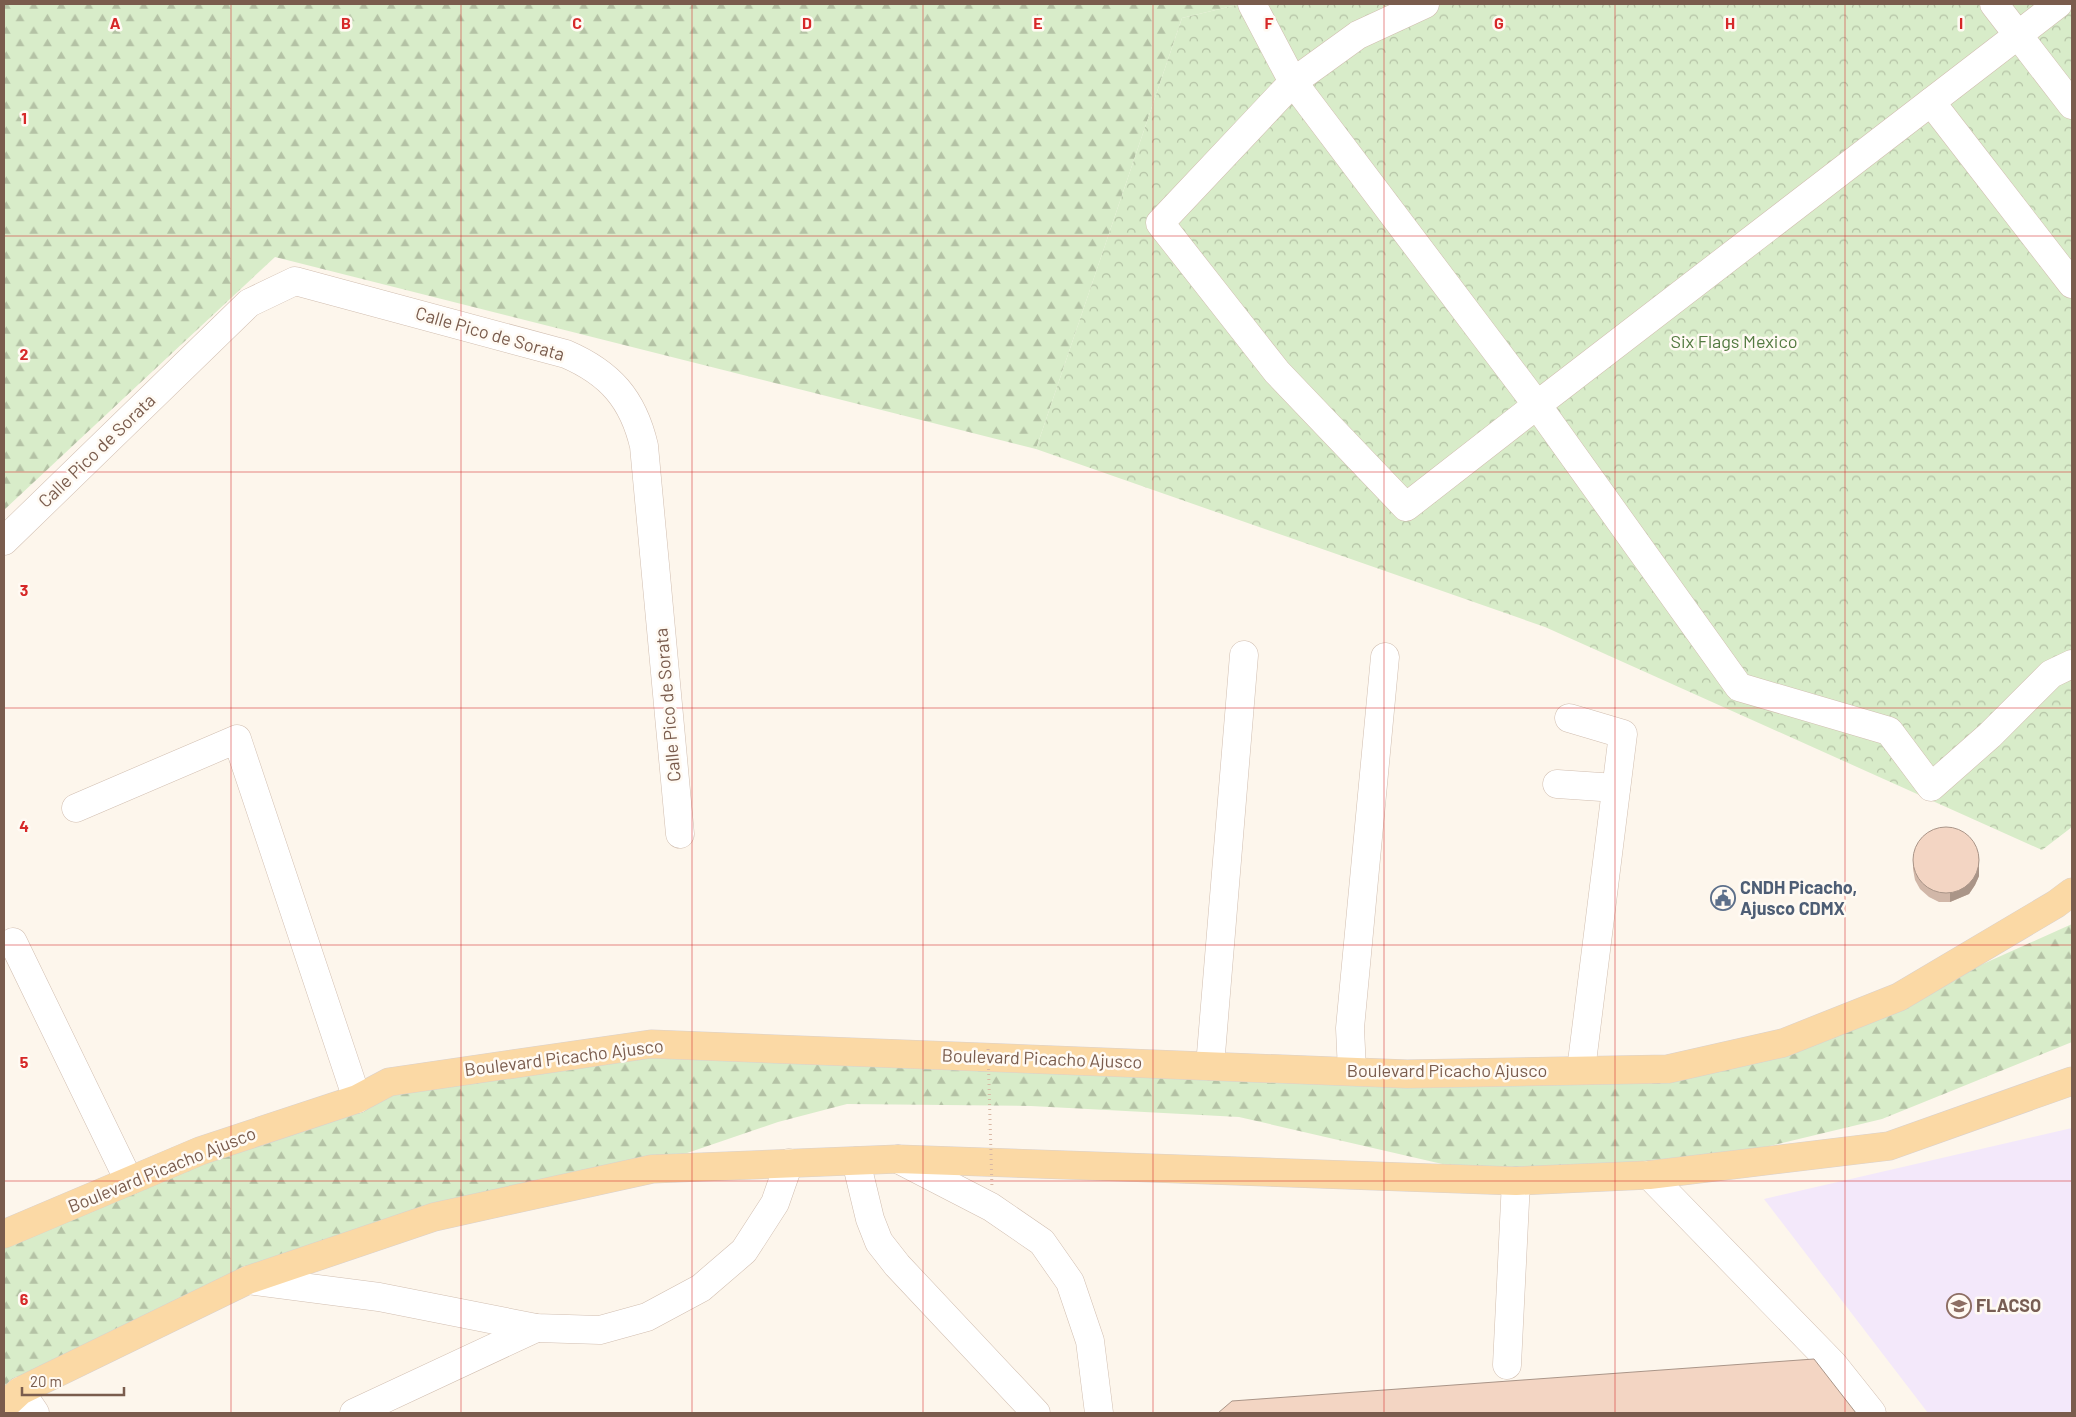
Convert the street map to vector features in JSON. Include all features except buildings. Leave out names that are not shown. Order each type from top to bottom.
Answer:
[{"type":"main road","name":"Boulevard Picacho Ajusco","points":[[4,1234],[200,1151],[357,1099],[389,1082],[651,1044],[1407,1074],[1668,1069],[1783,1043],[1899,997],[2056,904],[2072,892]]},
{"type":"main road","points":[[20,1404],[248,1280],[434,1217],[652,1169],[898,1159],[1516,1181],[1649,1175],[1889,1146],[2072,1081]]},
{"type":"street","points":[[1252,4],[1293,82],[1537,405],[1738,687],[1889,731],[1931,786],[1990,735],[2051,674],[2072,664]]},
{"type":"street","points":[[1425,4],[1358,35],[1293,82],[1160,223],[1276,372],[1406,507],[2058,4]]},
{"type":"street","points":[[1994,4],[2072,105]]},
{"type":"street","points":[[1931,102],[2072,284]]},
{"type":"street","name":"Calle Pico de Sorata","points":[[4,541],[249,303],[295,281],[566,354],[587,363],[606,377],[622,394],[640,428],[644,446],[680,834]]},
{"type":"street","points":[[1210,1066],[1244,655]]},
{"type":"street","points":[[1352,1071],[1350,1028],[1386,657]]},
{"type":"street","points":[[1569,718],[1623,734],[1581,1070]]},
{"type":"street","points":[[76,808],[238,739],[357,1099]]},
{"type":"street","points":[[1557,784],[1616,788]]},
{"type":"street","points":[[14,942],[129,1181]]},
{"type":"street","points":[[898,1159],[991,1208],[1042,1242],[1070,1282],[1090,1341],[1098,1413]]},
{"type":"street","points":[[856,1161],[870,1219],[879,1242],[897,1265],[1036,1413]]},
{"type":"street","points":[[248,1280],[379,1297],[536,1328],[600,1330],[647,1318],[701,1288],[744,1251],[775,1203],[790,1163]]},
{"type":"street","points":[[1649,1175],[1833,1364],[1872,1413]]},
{"type":"street","points":[[1507,1365],[1516,1181]]},
{"type":"street","points":[[354,1413],[536,1328]]},
{"type":"path","points":[[988,1049],[992,1189]]},
{"type":"shaded area","name":"FLACSO","points":[[2072,1128],[2072,1413],[1928,1413],[1764,1199]]},
{"type":"green space","points":[[4,4],[1241,4],[1182,18],[1036,449],[275,257],[4,510]]},
{"type":"green space","name":"Six Flags Mexico","points":[[1241,4],[2072,4],[2072,827],[2042,850],[1545,627],[1036,449],[1182,18]]},
{"type":"green space","points":[[2072,924],[2072,1042],[1882,1119],[1649,1175],[1516,1181],[1239,1117],[1031,1106],[847,1104],[778,1122],[652,1165],[248,1280],[4,1401],[4,1242],[357,1099],[649,1048],[1667,1074],[1903,1000]]},
{"type":"place","name":"CNDH Picacho, Ajusco CDMX","points":[[1723,898]]},
{"type":"place","name":"FLACSO","points":[[1959,1306]]}]
